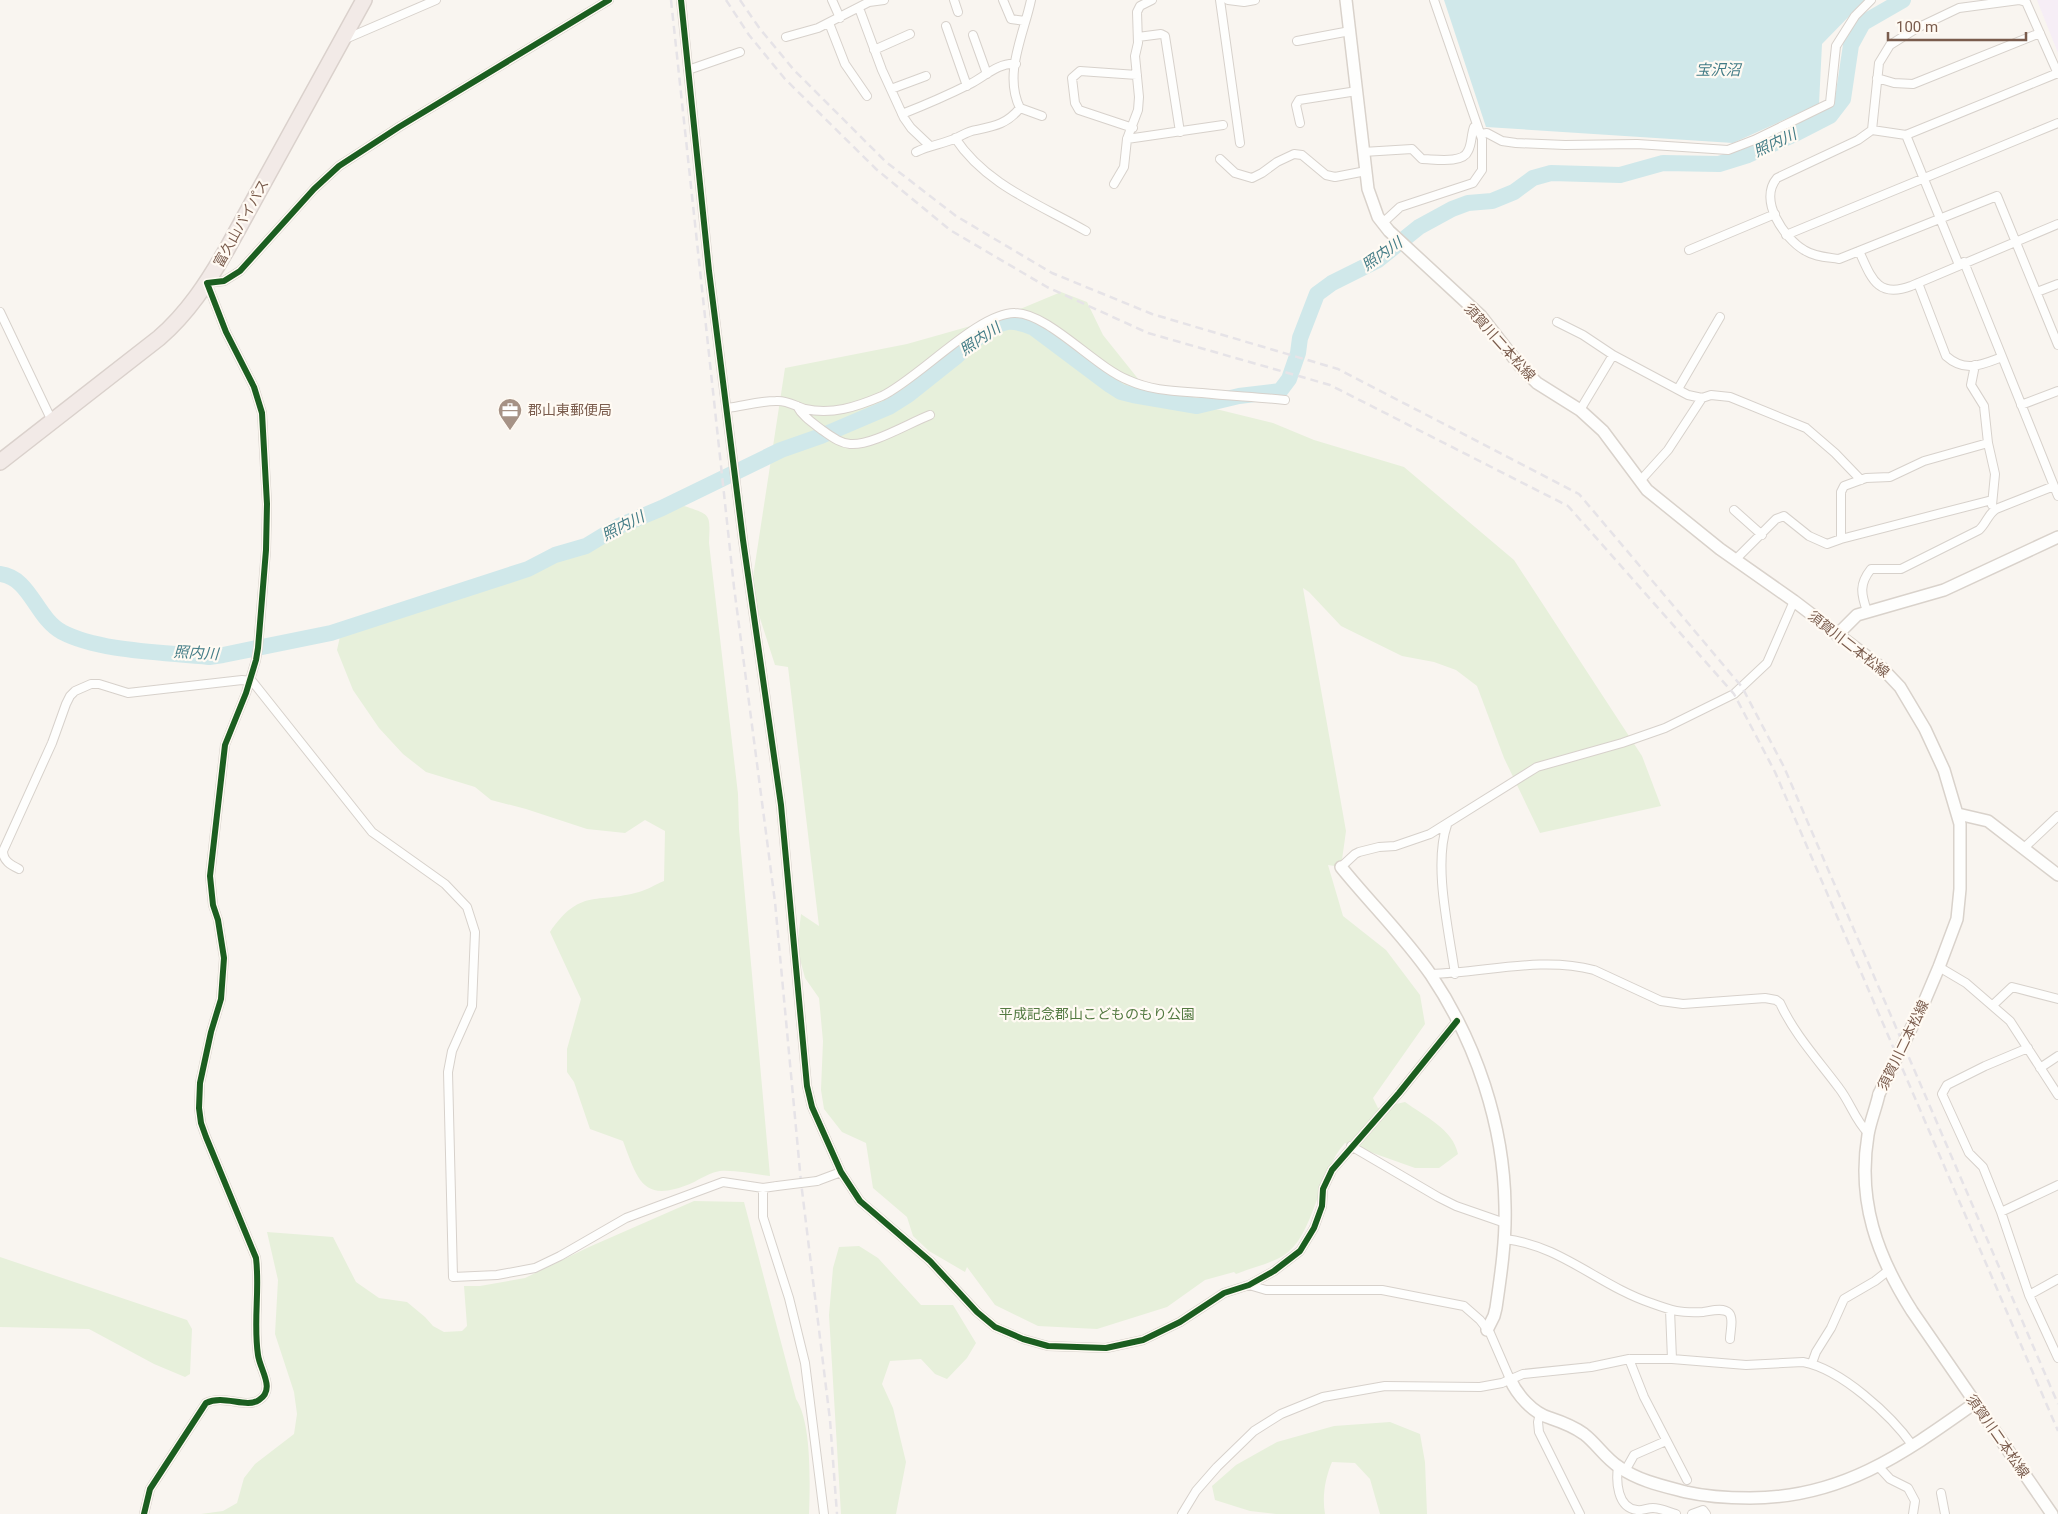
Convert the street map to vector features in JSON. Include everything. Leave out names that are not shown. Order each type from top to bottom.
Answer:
[{"type":"highway","name":"富久山バイパス","points":[[0,462],[176,323],[207,282],[364,0]]},
{"type":"main road","name":"須賀川二本松線","points":[[1346,0],[1370,198],[1382,222],[1389,231],[1481,316],[1520,366],[1537,383],[1580,410],[1603,431],[1640,481],[1682,520],[1794,601],[1882,668],[1900,687],[1925,728],[1944,770],[1958,814],[1960,888],[1957,919],[1940,967],[1879,1094],[1868,1133],[1866,1151],[1868,1212],[1876,1242],[1912,1311],[2052,1514]]},
{"type":"main road","points":[[1837,635],[1857,615],[1944,590],[2058,537]]},
{"type":"main road","points":[[1958,814],[1988,820],[2058,875]]},
{"type":"main road","points":[[1341,867],[1431,974],[1457,1021],[1483,1080],[1494,1120],[1502,1168],[1505,1223],[1505,1239],[1494,1316],[1487,1330]]},
{"type":"main road","points":[[1510,1379],[1526,1402],[1540,1413],[1571,1425],[1582,1432],[1603,1455],[1622,1469],[1654,1484],[1705,1496],[1767,1498],[1823,1489],[1878,1466],[1913,1446],[1975,1403]]},
{"type":"street","points":[[342,41],[436,0]]},
{"type":"street","points":[[144,1514],[150,1489],[206,1403],[212,1400],[226,1399],[251,1403],[257,1402],[266,1394],[268,1387],[258,1354],[256,1325],[258,1277],[256,1258],[206,1137],[201,1123],[199,1108],[200,1083],[211,1032],[221,999],[223,974],[223,944],[213,905],[210,884],[225,745],[250,681],[256,660],[266,550],[262,413],[254,387],[230,339],[207,282],[224,281],[240,272],[314,189],[339,166],[399,127],[609,0]]},
{"type":"street","points":[[681,0],[709,271],[743,540],[781,805],[806,1086],[812,1107],[842,1172],[860,1201],[930,1261],[977,1312],[995,1326],[1023,1339],[1048,1346],[1106,1348],[1143,1340],[1180,1322],[1224,1293],[1249,1285],[1274,1271],[1300,1250],[1307,1242],[1322,1206],[1323,1189],[1332,1170],[1351,1146],[1399,1094],[1457,1021]]},
{"type":"street","points":[[832,0],[840,18]]},
{"type":"street","points":[[786,37],[829,23],[869,2],[884,0]]},
{"type":"street","points":[[954,0],[958,12]]},
{"type":"street","points":[[1003,0],[1011,19],[1025,21]]},
{"type":"street","points":[[1020,108],[1014,86],[1017,50],[1031,0]]},
{"type":"street","points":[[1114,184],[1124,167],[1127,139],[1133,128],[1138,110],[1135,56],[1138,37],[1138,9],[1152,0]]},
{"type":"street","points":[[1220,0],[1240,143]]},
{"type":"street","points":[[1228,0],[1244,2],[1255,0]]},
{"type":"street","points":[[1382,222],[1400,207],[1473,183],[1480,174],[1482,167],[1479,130],[1434,0]]},
{"type":"street","points":[[1363,152],[1412,149],[1422,159],[1452,160],[1461,158],[1468,152],[1474,128],[1502,141],[1516,143],[1565,145],[1636,144],[1728,150],[1754,140],[1830,103],[1836,46],[1855,16],[1871,0]]},
{"type":"street","points":[[1872,130],[1882,56],[1890,45],[1917,28],[1960,8],[2019,0],[2026,2],[2058,73],[1906,135],[1872,130],[1858,140],[1777,178],[1772,184],[1770,201],[1780,227],[1792,242],[1806,252],[1821,257],[1838,259],[1997,196],[2057,339]]},
{"type":"street","points":[[859,8],[874,50],[902,114],[911,128],[930,146]]},
{"type":"street","points":[[829,23],[845,64],[867,96]]},
{"type":"street","points":[[946,26],[967,86]]},
{"type":"street","points":[[1297,40],[1350,31]]},
{"type":"street","points":[[1878,78],[1894,83],[1913,84],[2040,33]]},
{"type":"street","points":[[874,50],[910,34]]},
{"type":"street","points":[[1138,37],[1161,34],[1165,36],[1180,132]]},
{"type":"street","points":[[973,35],[987,74]]},
{"type":"street","points":[[688,70],[740,52]]},
{"type":"street","points":[[902,114],[967,86],[1005,65],[1016,64]]},
{"type":"street","points":[[1133,128],[1079,110],[1075,104],[1072,78],[1080,71],[1137,76]]},
{"type":"street","points":[[891,89],[926,76]]},
{"type":"street","points":[[1300,123],[1296,105],[1299,100],[1357,91]]},
{"type":"street","points":[[1020,108],[1042,116]]},
{"type":"street","points":[[916,152],[974,130],[1002,124],[1012,118],[1020,108]]},
{"type":"street","points":[[1786,235],[2058,124]]},
{"type":"street","points":[[1127,139],[1223,125]]},
{"type":"street","points":[[1906,135],[2002,357],[2058,496]]},
{"type":"street","points":[[955,138],[968,157],[1009,190],[1086,231]]},
{"type":"street","points":[[1220,159],[1235,174],[1252,178],[1294,154],[1306,158],[1326,175],[1341,177],[1366,171]]},
{"type":"street","points":[[1689,250],[1775,214]]},
{"type":"street","points":[[1859,251],[1875,281],[1886,290],[1894,291],[2058,224]]},
{"type":"street","points":[[1918,282],[1946,356],[1954,363],[1962,366],[1975,365],[2002,357]]},
{"type":"street","points":[[2037,292],[2058,284]]},
{"type":"street","points":[[0,312],[52,421]]},
{"type":"street","points":[[727,408],[777,400],[821,412],[850,408],[882,396],[904,383],[979,326],[997,317],[1014,312],[1037,318],[1116,375],[1140,385],[1163,391],[1285,400]]},
{"type":"street","points":[[1678,389],[1720,317]]},
{"type":"street","points":[[1557,322],[1613,355],[1695,397],[1702,398],[1711,395],[1730,397],[1806,428],[1835,453],[1860,480]]},
{"type":"street","points":[[1580,410],[1613,355]]},
{"type":"street","points":[[1867,611],[1861,588],[1870,568],[1901,569],[1979,530],[1984,526],[1991,512],[1995,474],[1988,442],[1984,406],[1971,385],[1975,365]]},
{"type":"street","points":[[2021,405],[2058,391]]},
{"type":"street","points":[[1640,481],[1668,450],[1702,398]]},
{"type":"street","points":[[797,406],[817,426],[837,440],[850,444],[876,438],[930,415]]},
{"type":"street","points":[[1841,539],[1841,492],[1844,486],[1860,480],[1890,477],[1924,461],[1988,442]]},
{"type":"street","points":[[1991,512],[2054,486]]},
{"type":"street","points":[[1735,560],[1776,519],[1784,516],[1809,536],[1827,544],[1992,500]]},
{"type":"street","points":[[1734,510],[1762,535]]},
{"type":"street","points":[[1341,867],[1355,854],[1379,847],[1395,846],[1430,834],[1537,767],[1622,743],[1665,728],[1734,694],[1767,663],[1794,601]]},
{"type":"street","points":[[19,869],[8,863],[3,856],[3,851],[52,743],[67,701],[75,691],[91,684],[99,684],[128,693],[221,682],[250,681],[258,687],[372,832],[452,890],[467,907],[472,917],[474,932],[472,1006],[452,1051],[448,1072],[453,1277],[496,1275],[535,1268],[560,1256],[626,1218],[723,1182],[763,1188],[817,1181],[842,1172]]},
{"type":"street","points":[[2024,848],[2058,816]]},
{"type":"street","points":[[1447,825],[1442,840],[1441,872],[1455,974]]},
{"type":"street","points":[[1431,974],[1455,974],[1542,965],[1585,968],[1594,970],[1661,1001],[1683,1004],[1766,998],[1776,1000],[1780,1002],[1821,1066],[1840,1089],[1855,1116],[1868,1133]]},
{"type":"street","points":[[1940,967],[1966,983],[2010,1021],[2058,1095]]},
{"type":"street","points":[[1993,1005],[2012,987],[2058,999]]},
{"type":"street","points":[[2028,1048],[1947,1085],[1942,1094],[1969,1153],[1983,1167],[2001,1212],[2029,1295],[2057,1355]]},
{"type":"street","points":[[2040,1068],[2058,1056]]},
{"type":"street","points":[[1351,1146],[1438,1197],[1456,1206],[1505,1223]]},
{"type":"street","points":[[2001,1212],[2058,1186]]},
{"type":"street","points":[[763,1188],[763,1216],[784,1281],[805,1363],[824,1514]]},
{"type":"street","points":[[1505,1239],[1522,1241],[1553,1252],[1628,1295],[1679,1313],[1719,1309],[1727,1312],[1732,1319],[1730,1339]]},
{"type":"street","points":[[1812,1363],[1844,1299],[1875,1282],[1889,1270]]},
{"type":"street","points":[[2029,1295],[2058,1279]]},
{"type":"street","points":[[1249,1285],[1266,1290],[1382,1290],[1456,1304],[1468,1309],[1487,1330],[1510,1379]]},
{"type":"street","points":[[1670,1310],[1672,1359]]},
{"type":"street","points":[[1182,1514],[1196,1491],[1217,1467],[1254,1431],[1301,1404],[1323,1397],[1358,1390],[1394,1386],[1480,1387],[1502,1383],[1523,1374],[1591,1367],[1629,1359],[1672,1359],[1746,1365],[1812,1363],[1856,1389],[1897,1425],[1913,1446]]},
{"type":"street","points":[[1629,1359],[1644,1397],[1688,1480]]},
{"type":"street","points":[[1540,1413],[1539,1432],[1580,1514]]},
{"type":"street","points":[[1666,1441],[1634,1455],[1622,1469],[1616,1484],[1624,1502],[1631,1509],[1653,1508],[1676,1514]]},
{"type":"street","points":[[1878,1466],[1890,1479],[1908,1488],[1915,1501],[1913,1514]]},
{"type":"street","points":[[1941,1494],[1945,1514]]},
{"type":"street","points":[[1692,1514],[1702,1510],[1706,1514]]},
{"type":"shaded area","points":[[2037,0],[2058,0],[2058,53]]},
{"type":"green space","name":"平成記念郡山こどものもり公園","points":[[1061,292],[1087,302],[1103,335],[1139,380],[1167,400],[1273,423],[1314,440],[1404,467],[1514,560],[1642,756],[1661,806],[1540,833],[1504,758],[1477,686],[1456,670],[1434,662],[1402,656],[1341,626],[1303,588],[1346,831],[1341,867],[1328,865],[1343,916],[1386,950],[1420,995],[1425,1024],[1373,1098],[1378,1108],[1405,1102],[1444,1130],[1455,1145],[1458,1154],[1439,1168],[1415,1168],[1345,1143],[1328,1170],[1310,1219],[1302,1234],[1294,1247],[1283,1256],[1236,1274],[1234,1272],[1205,1280],[1167,1307],[1097,1329],[1038,1326],[995,1305],[967,1267],[965,1272],[929,1251],[913,1236],[907,1217],[873,1188],[866,1143],[842,1132],[824,1109],[821,1090],[823,1041],[819,998],[805,978],[797,948],[801,914],[819,926],[788,667],[775,665],[751,590],[785,368],[907,344],[999,318]]},
{"type":"green space","points":[[684,506],[704,514],[709,521],[709,543],[738,794],[739,829],[770,1176],[720,1171],[676,1189],[663,1191],[645,1185],[633,1167],[623,1141],[590,1129],[574,1082],[567,1072],[567,1049],[581,999],[550,932],[561,918],[580,903],[639,892],[664,881],[665,831],[645,820],[625,833],[587,829],[526,809],[491,800],[475,787],[426,772],[403,754],[379,728],[353,690],[337,650],[341,632],[409,614],[526,576],[574,554],[640,517]]},
{"type":"green space","points":[[694,1201],[744,1202],[796,1399],[805,1423],[809,1455],[809,1514],[201,1514],[223,1511],[237,1503],[244,1478],[255,1464],[294,1434],[297,1414],[294,1392],[275,1334],[278,1280],[267,1232],[333,1237],[356,1282],[379,1298],[407,1302],[433,1326],[444,1332],[462,1331],[467,1326],[464,1286],[480,1286],[525,1278],[589,1247]]},
{"type":"green space","points":[[859,1246],[878,1258],[921,1305],[953,1305],[976,1343],[967,1358],[947,1379],[935,1374],[921,1359],[890,1361],[882,1384],[893,1408],[906,1462],[896,1514],[841,1514],[829,1315],[833,1268],[839,1247]]},
{"type":"green space","points":[[0,1257],[187,1320],[192,1329],[190,1374],[185,1377],[154,1364],[89,1329],[0,1327]]},
{"type":"green space","points":[[1390,1422],[1420,1434],[1425,1462],[1427,1514],[1380,1514],[1370,1479],[1355,1463],[1332,1462],[1325,1488],[1325,1514],[1276,1514],[1250,1511],[1215,1500],[1212,1486],[1236,1465],[1277,1442],[1334,1426]]},
{"type":"water","name":"宝沢沼","points":[[1444,0],[1865,0],[1822,44],[1819,104],[1733,143],[1486,127]]},
{"type":"waterway","name":"照内川","points":[[0,574],[10,577],[19,583],[53,625],[62,632],[77,639],[134,650],[209,657],[223,655],[331,633],[528,569],[555,555],[586,546],[619,526],[662,508],[781,450],[821,436],[889,407],[908,395],[980,336],[1007,322],[1021,323],[1034,328],[1121,392],[1197,406],[1239,396],[1280,391],[1289,379],[1298,353],[1300,338],[1317,294],[1332,283],[1378,260],[1419,227],[1452,209],[1468,203],[1492,201],[1514,192],[1533,178],[1551,173],[1620,175],[1663,163],[1719,164],[1748,155],[1795,134],[1830,116],[1843,99],[1851,45],[1863,23],[1903,0]]},
{"type":"railway","points":[[671,0],[734,587],[775,902],[801,1182],[830,1420],[837,1514]]},
{"type":"railway","points":[[726,0],[749,35],[785,79],[876,169],[950,230],[1047,287],[1148,333],[1330,385],[1568,506],[1734,694],[1775,772],[2058,1431]]},
{"type":"railway","points":[[740,0],[760,29],[794,70],[886,162],[956,216],[1052,273],[1152,314],[1338,369],[1579,494],[1742,687],[1784,767],[2058,1404]]},
{"type":"cycle path","points":[[144,1514],[150,1489],[206,1403],[220,1400],[254,1402],[264,1396],[267,1385],[258,1355],[256,1258],[206,1137],[201,1123],[199,1108],[200,1083],[211,1032],[221,999],[224,958],[218,920],[213,905],[210,876],[225,745],[246,693],[258,648],[266,550],[267,504],[262,413],[254,387],[226,332],[207,283],[224,281],[240,271],[314,189],[339,166],[399,127],[609,0]]},
{"type":"cycle path","points":[[681,0],[709,271],[743,540],[781,805],[807,1086],[812,1107],[841,1172],[860,1201],[930,1261],[977,1312],[995,1327],[1023,1339],[1048,1346],[1106,1348],[1143,1340],[1180,1322],[1224,1293],[1249,1285],[1274,1271],[1300,1251],[1314,1228],[1322,1206],[1323,1189],[1332,1170],[1399,1093],[1457,1021]]},
{"type":"place","name":"郡山東郵便局","points":[[510,431]]}]
